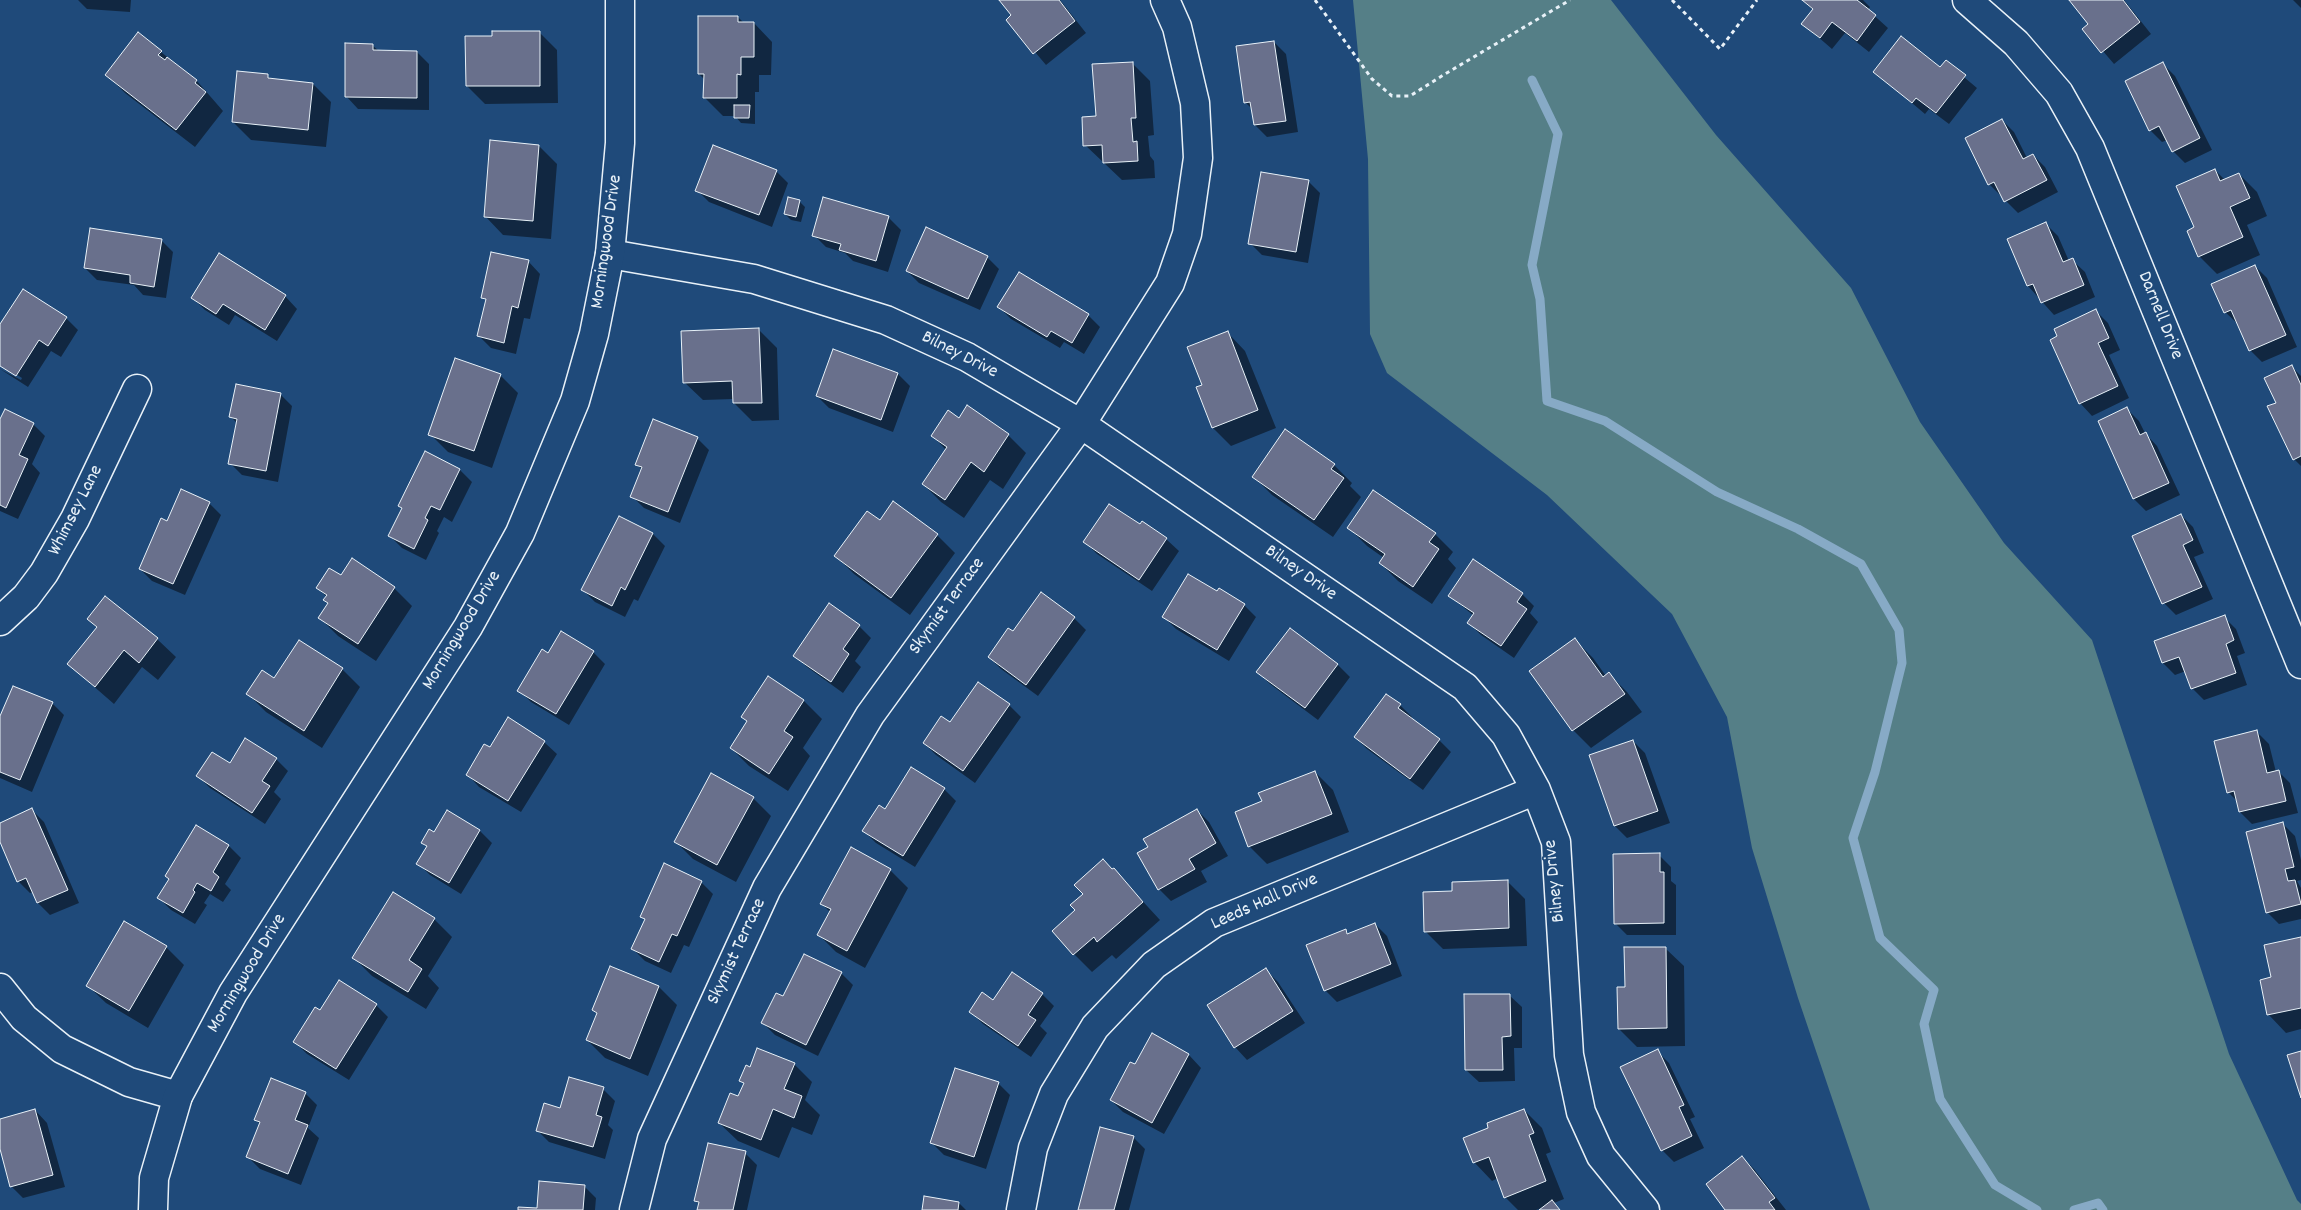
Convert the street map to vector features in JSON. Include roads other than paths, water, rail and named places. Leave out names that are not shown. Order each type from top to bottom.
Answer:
[{"type":"street","name":"Morningwood Drive","points":[[153,1210],[154,1178],[178,1096],[233,993],[468,628],[520,532],[575,401],[594,334],[610,254],[620,143],[620,0]]},
{"type":"street","name":"Skymist Terrace","points":[[634,1210],[652,1139],[767,888],[870,715],[1081,424],[1170,283],[1187,234],[1198,158],[1195,103],[1177,28],[1165,0]]},
{"type":"street","name":"Darnell Drive","points":[[1967,0],[2016,43],[2059,93],[2090,148],[2301,664]]},
{"type":"street","name":"Bilney Drive","points":[[610,254],[754,279],[886,320],[967,357],[1081,424],[1465,687],[1506,735],[1536,790],[1556,842],[1568,1055],[1581,1112],[1601,1156],[1645,1210]]},
{"type":"street","name":"Whimsey Lane","points":[[0,621],[26,597],[44,573],[75,519],[137,389]]},
{"type":"street","name":"Leeds Hall Drive","points":[[1021,1210],[1033,1148],[1054,1094],[1095,1027],[1154,965],[1214,923],[1536,790]]},
{"type":"street","points":[[0,988],[24,1018],[62,1049],[129,1082],[178,1096]]},
{"type":"waterway","points":[[1532,80],[1558,134],[1532,265],[1540,299],[1547,401],[1605,421],[1717,492],[1798,529],[1861,564],[1899,630],[1902,663],[1875,772],[1853,838],[1880,938],[1934,990],[1924,1024],[1940,1099],[1995,1185],[2037,1210]]},
{"type":"waterway","points":[[2074,1210],[2098,1203],[2103,1210]]}]
